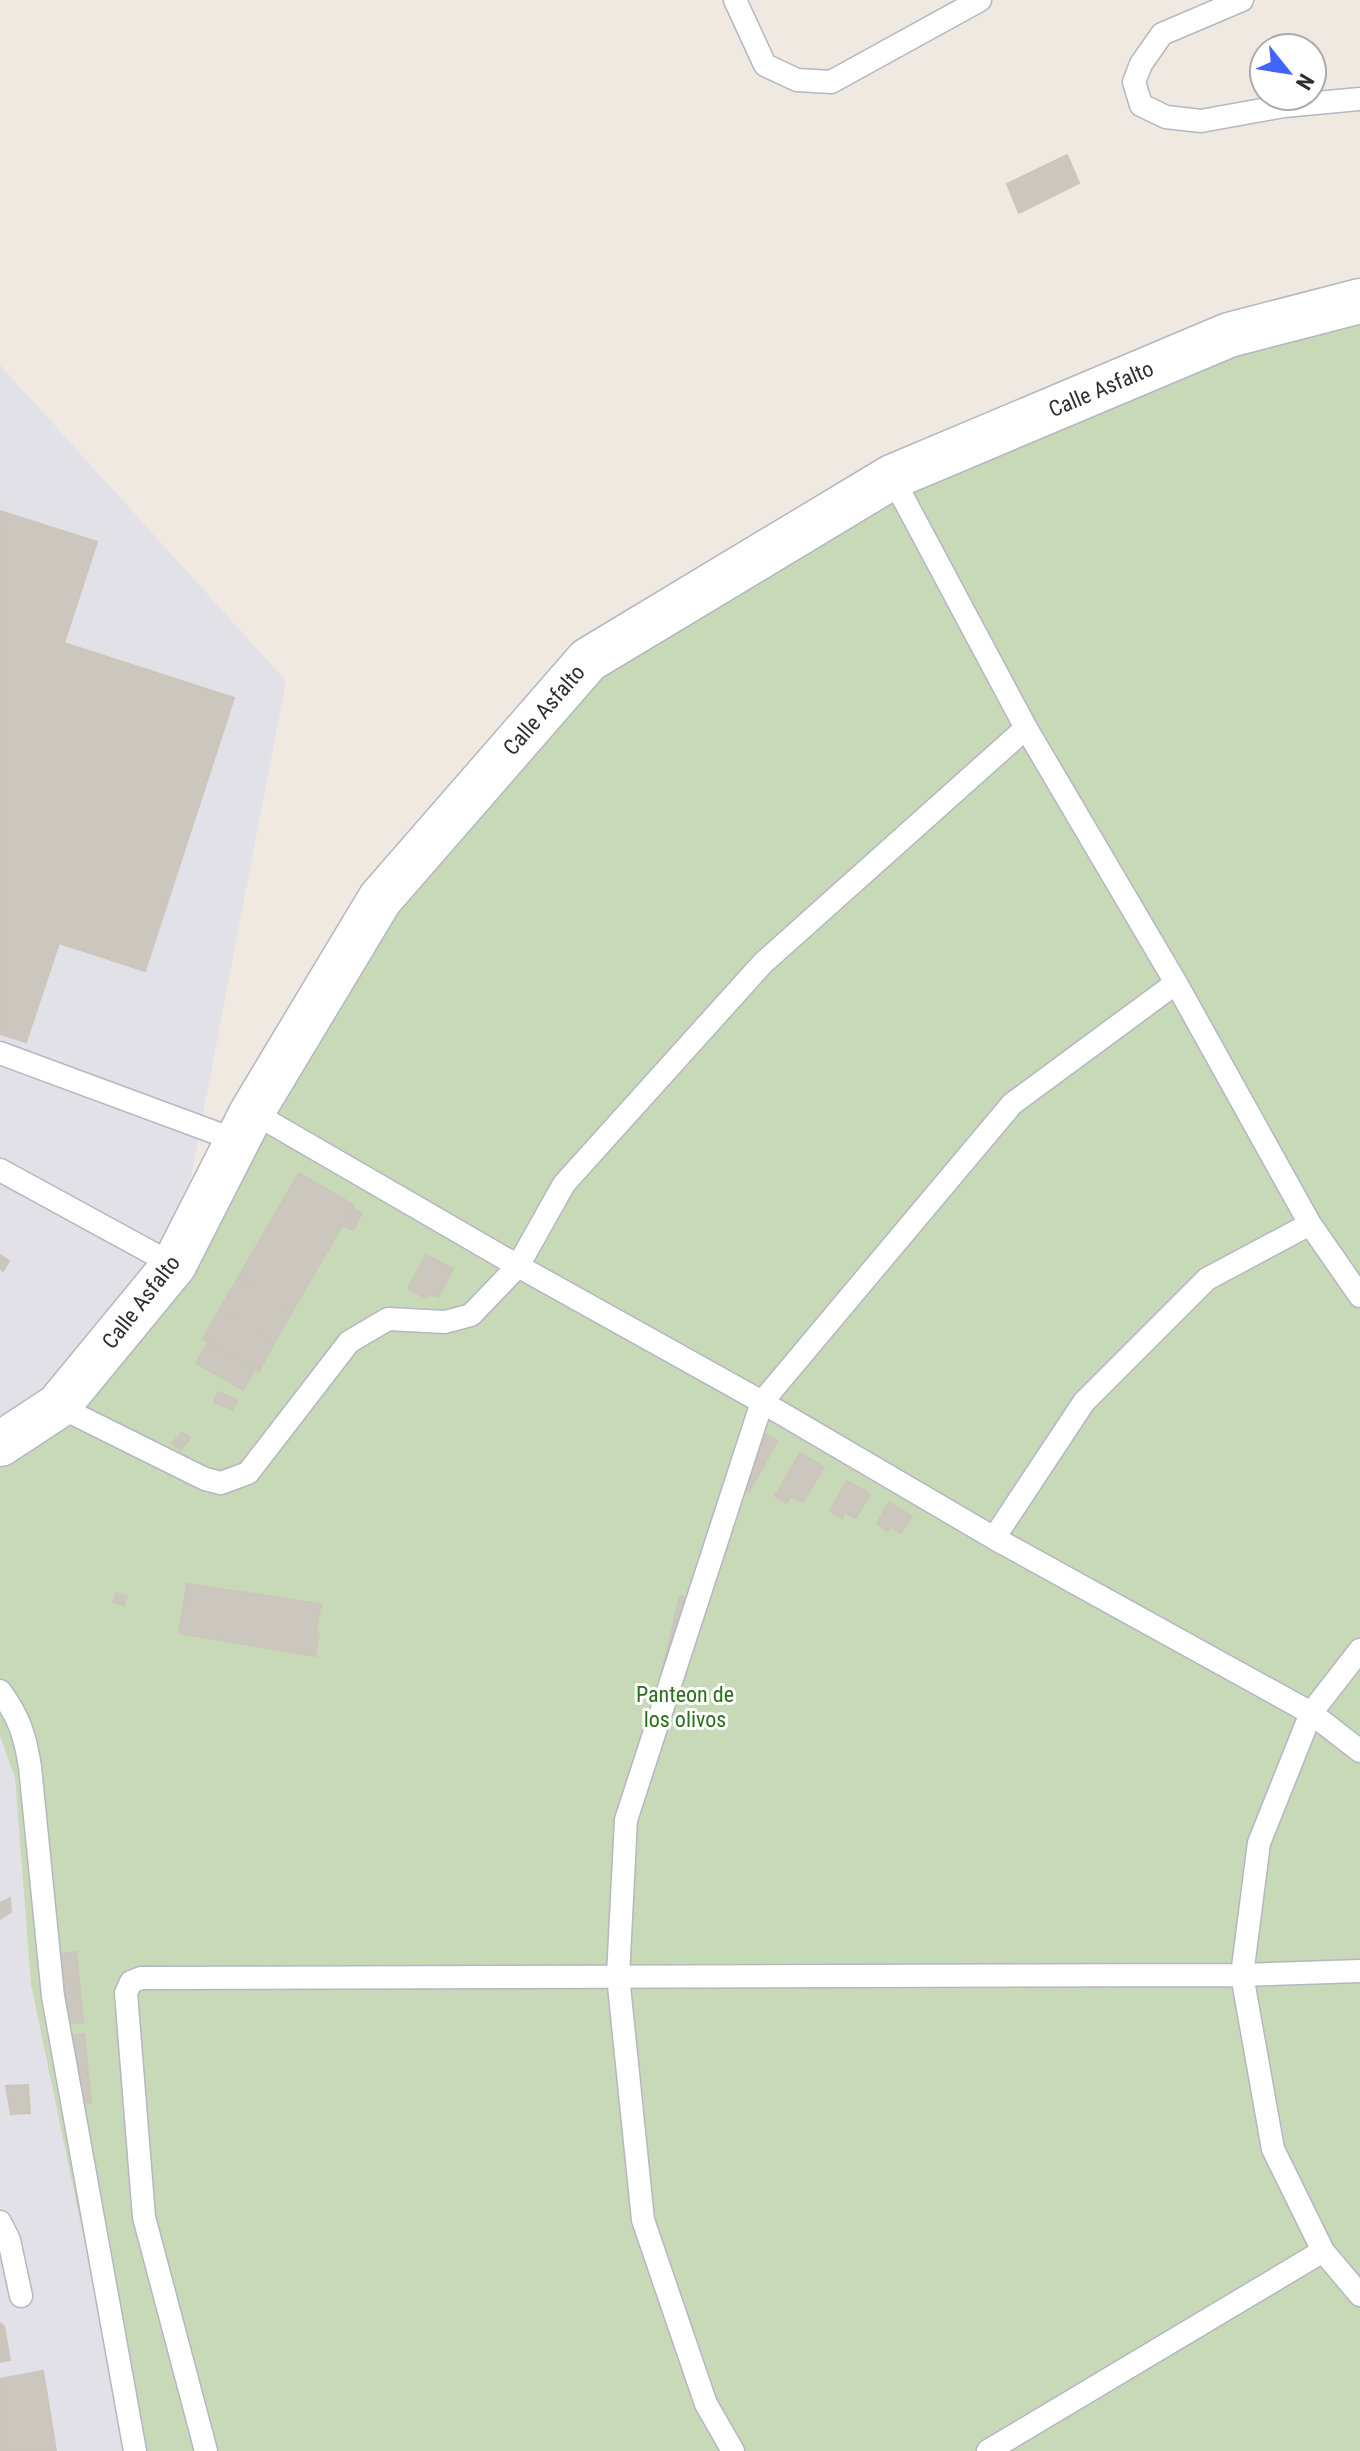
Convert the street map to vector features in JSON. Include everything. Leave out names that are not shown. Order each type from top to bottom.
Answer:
[{"type":"street","name":"Calle Asfalto","points":[[0,1444],[58,1406],[174,1265],[245,1127],[380,899],[588,660],[892,477],[1229,335],[1360,301]]},
{"type":"lane","points":[[735,0],[765,65],[797,80],[831,82],[980,0]]},
{"type":"lane","points":[[1242,0],[1162,34],[1141,64],[1134,82],[1141,105],[1166,117],[1201,121],[1284,106],[1360,99]]},
{"type":"lane","points":[[892,477],[1026,728],[1176,983],[1310,1224],[1360,1296]]},
{"type":"lane","points":[[58,1406],[205,1479],[221,1483],[248,1473],[349,1342],[388,1319],[445,1322],[471,1315],[518,1266],[564,1184],[763,963],[1026,728]]},
{"type":"lane","points":[[733,2451],[706,2404],[643,2220],[618,1976],[626,1820],[762,1402],[1012,1104],[1176,983]]},
{"type":"lane","points":[[0,1053],[245,1127],[518,1266],[762,1402],[994,1538],[1311,1713],[1360,1751]]},
{"type":"lane","points":[[0,1170],[174,1265]]},
{"type":"lane","points":[[994,1538],[1084,1402],[1207,1279],[1310,1224]]},
{"type":"lane","points":[[1360,1650],[1311,1713],[1259,1843],[1242,1975],[1273,2149],[1323,2251],[1360,2295]]},
{"type":"lane","points":[[0,1691],[17,1715],[25,1737],[53,1996],[135,2451]]},
{"type":"lane","points":[[206,2451],[144,2217],[126,1993],[131,1982],[141,1978],[1242,1975],[1360,1971]]},
{"type":"lane","points":[[0,2222],[9,2240],[21,2296]]},
{"type":"lane","points":[[988,2451],[1323,2251]]},
{"type":"shaded area","points":[[0,365],[286,681],[174,1265],[0,1444]]},
{"type":"shaded area","points":[[0,1736],[15,1778],[31,1986],[128,2451],[0,2451]]},
{"type":"green space","name":"Panteon de los olivos","points":[[1360,301],[1360,2451],[128,2451],[31,1985],[15,1778],[0,1736],[0,1444],[59,1406],[380,899],[588,660],[892,477]]},
{"type":"building","points":[[1067,155],[1079,183],[1019,213],[1007,184]]},
{"type":"building","points":[[0,511],[97,542],[64,643],[234,698],[145,971],[59,943],[26,1042],[0,1034]]},
{"type":"building","points":[[299,1173],[354,1205],[293,1310],[238,1278]]},
{"type":"building","points":[[352,1208],[362,1213],[353,1230],[342,1225]]},
{"type":"building","points":[[0,1255],[9,1261],[3,1271],[0,1268]]},
{"type":"building","points":[[426,1255],[453,1269],[438,1297],[428,1293],[426,1298],[408,1288]]},
{"type":"building","points":[[238,1278],[293,1310],[275,1341],[220,1309]]},
{"type":"building","points":[[220,1309],[275,1341],[259,1371],[203,1339]]},
{"type":"building","points":[[209,1342],[255,1369],[243,1390],[196,1363]]},
{"type":"building","points":[[218,1392],[237,1400],[233,1410],[214,1402]]},
{"type":"building","points":[[756,1429],[777,1441],[749,1492],[738,1486]]},
{"type":"building","points":[[182,1432],[190,1438],[181,1450],[172,1443]]},
{"type":"building","points":[[800,1453],[824,1467],[803,1502],[791,1496],[786,1503],[775,1496]]},
{"type":"building","points":[[847,1481],[870,1494],[856,1518],[845,1512],[842,1518],[830,1511]]},
{"type":"building","points":[[889,1502],[912,1516],[901,1533],[890,1527],[888,1531],[877,1524]]},
{"type":"building","points":[[187,1584],[321,1604],[315,1656],[179,1633]]},
{"type":"building","points":[[116,1593],[127,1596],[124,1605],[113,1602]]},
{"type":"building","points":[[680,1596],[694,1599],[673,1678],[661,1676]]},
{"type":"building","points":[[10,1898],[11,1912],[0,1919],[0,1903]]},
{"type":"building","points":[[76,1952],[83,2022],[69,2023],[61,1954]]},
{"type":"building","points":[[84,2034],[91,2103],[77,2104],[70,2036]]},
{"type":"building","points":[[28,2085],[30,2113],[11,2114],[6,2086]]},
{"type":"building","points":[[0,2323],[4,2326],[10,2360],[0,2362]]},
{"type":"building","points":[[43,2371],[56,2451],[0,2451],[0,2379]]}]
